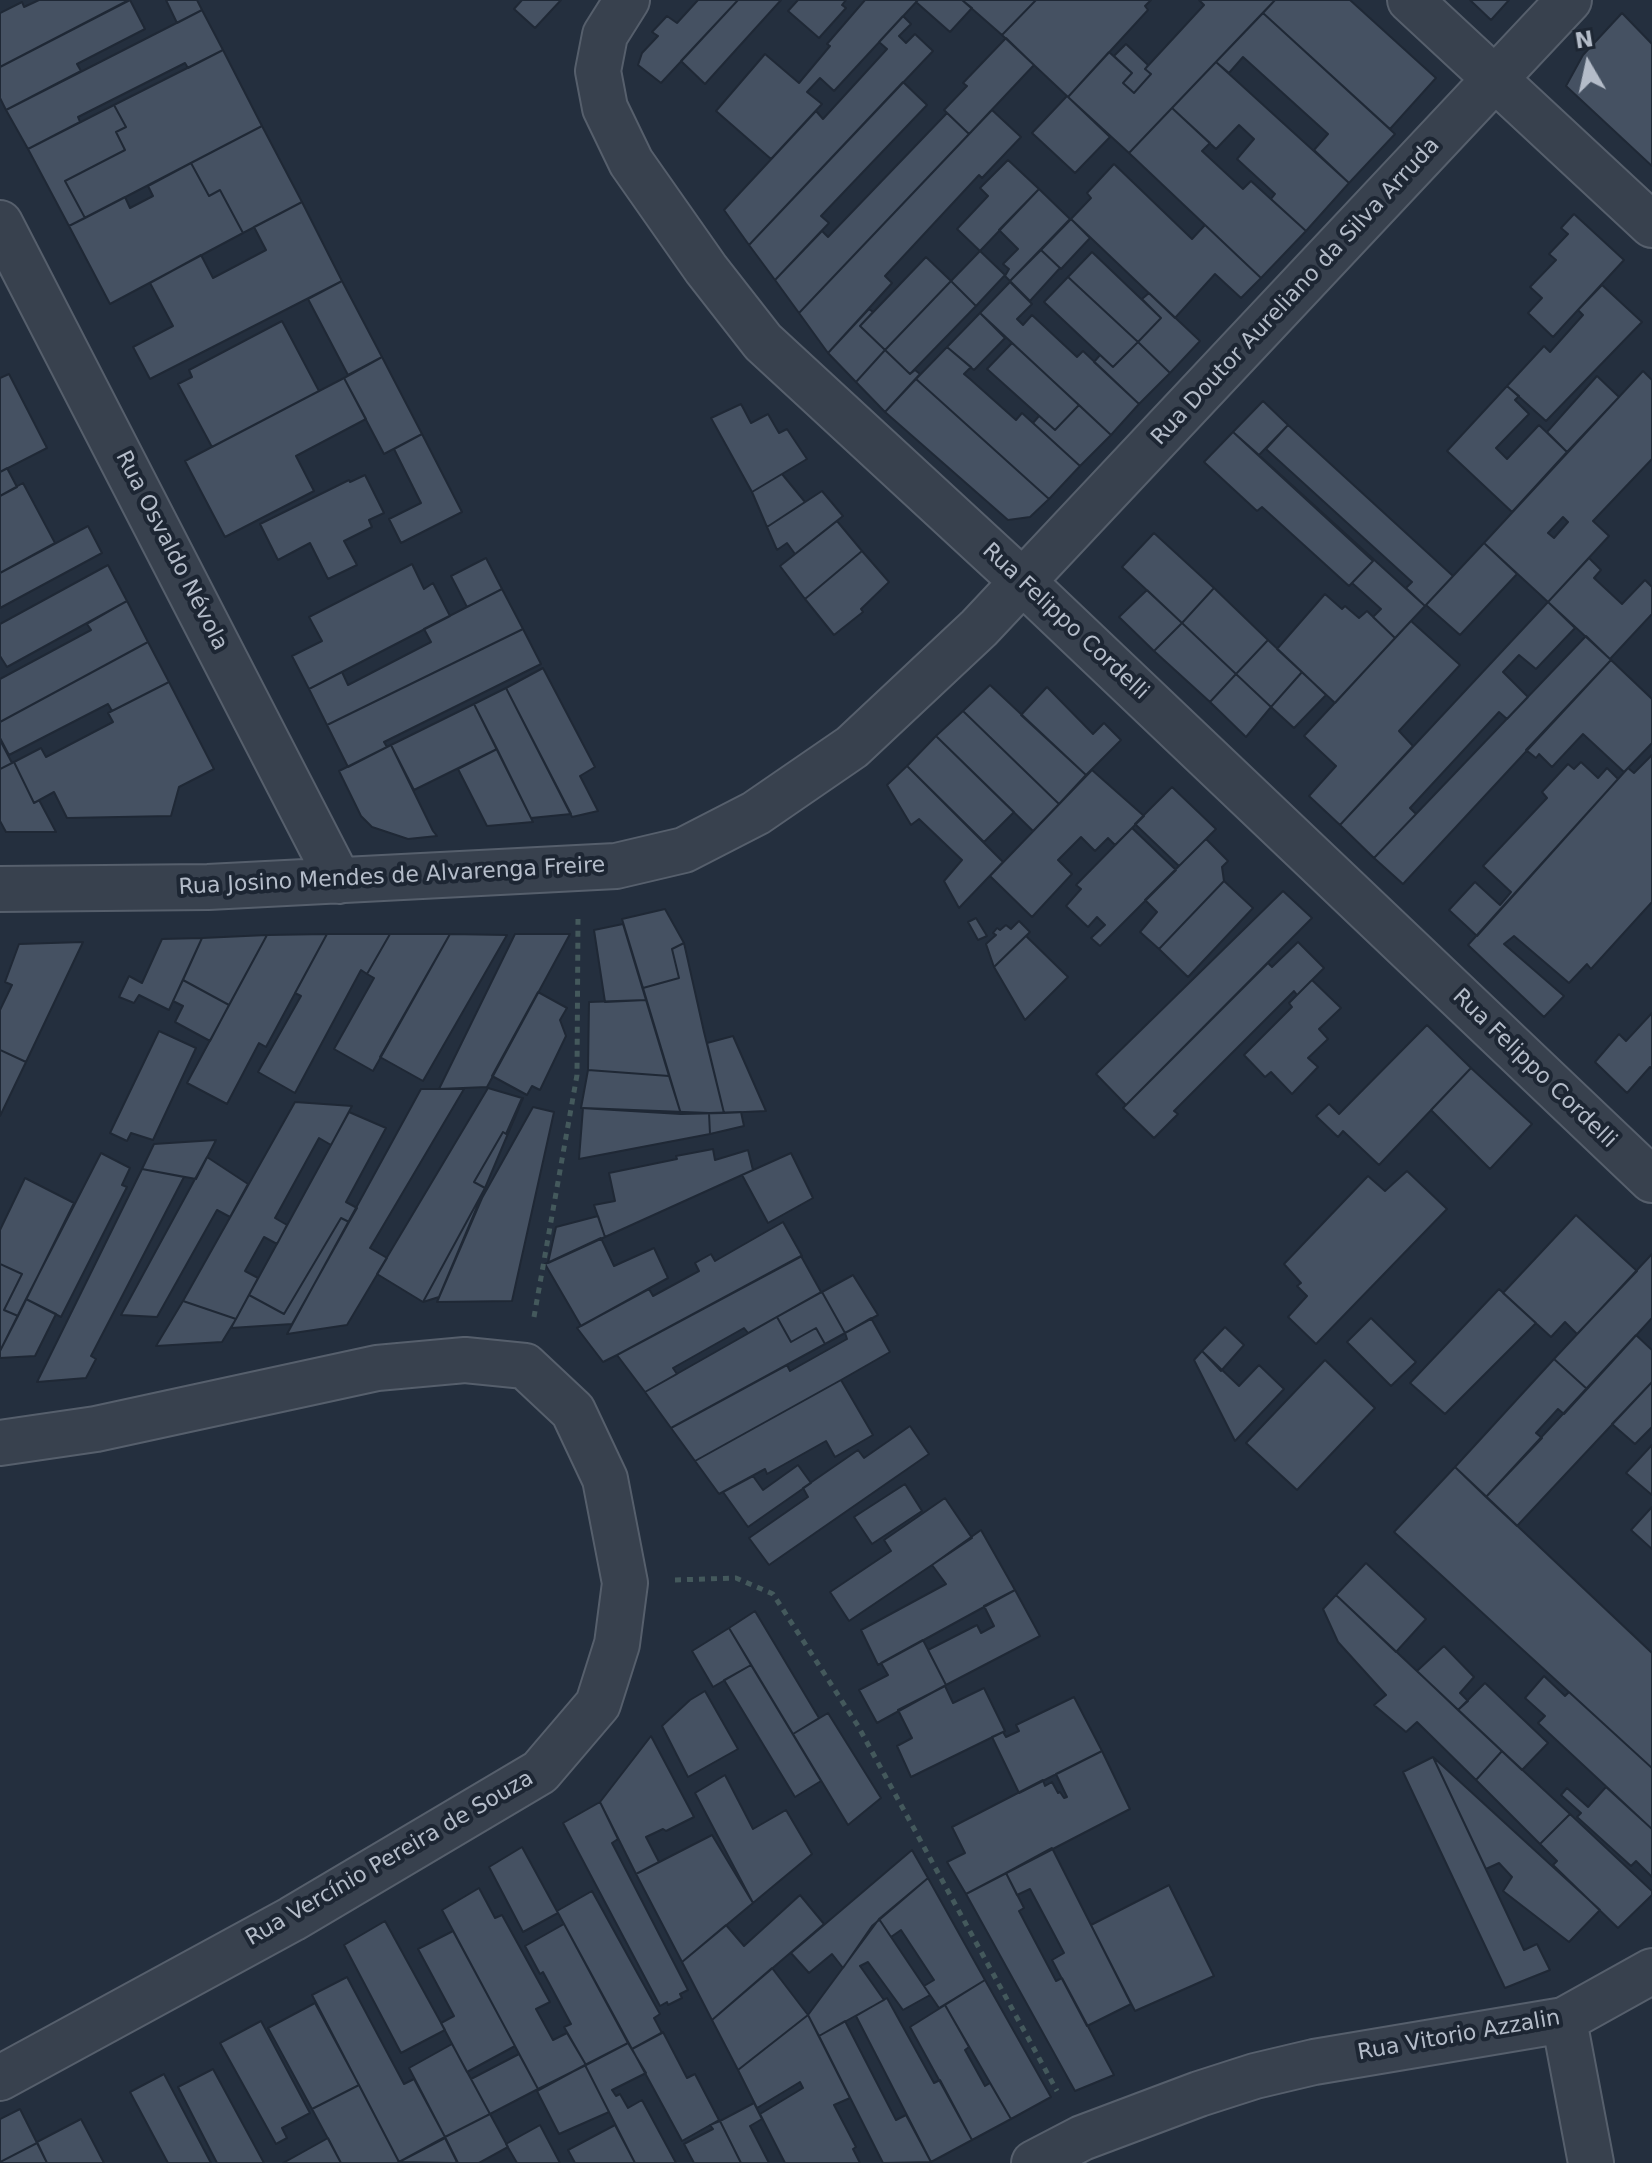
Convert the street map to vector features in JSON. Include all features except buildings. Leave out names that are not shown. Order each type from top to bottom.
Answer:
[{"type":"street","name":"Rua Felippo Cordelli","points":[[627,0],[605,35],[598,71],[605,108],[631,162],[706,269],[763,342],[1023,582],[1652,1180]]},
{"type":"street","points":[[1410,0],[1652,225]]},
{"type":"street","name":"Rua Doutor Aureliano da Silva Arruda","points":[[1023,582],[1569,0]]},
{"type":"street","name":"Rua Osvaldo Névola","points":[[0,223],[339,881]]},
{"type":"street","name":"Rua Josino Mendes de Alvarenga Freire","points":[[0,889],[208,887],[579,869],[616,866],[684,850],[756,813],[852,747],[979,628],[1023,582]]},
{"type":"street","points":[[0,1443],[96,1429],[377,1368],[465,1360],[525,1366]]},
{"type":"street","name":"Rua Vercínio Pereira de Souza","points":[[0,2078],[292,1919],[540,1772],[598,1704],[617,1644],[625,1583],[605,1479],[573,1411],[525,1366]]},
{"type":"street","name":"Rua Vitorio Azzalin","points":[[1034,2163],[1082,2138],[1255,2076],[1314,2062],[1564,2020],[1651,1973]]},
{"type":"street","points":[[1564,2020],[1591,2163]]},
{"type":"path","points":[[525,1366],[577,1075],[579,869]]},
{"type":"path","points":[[625,1583],[736,1578],[773,1594],[858,1726],[1082,2138]]}]
